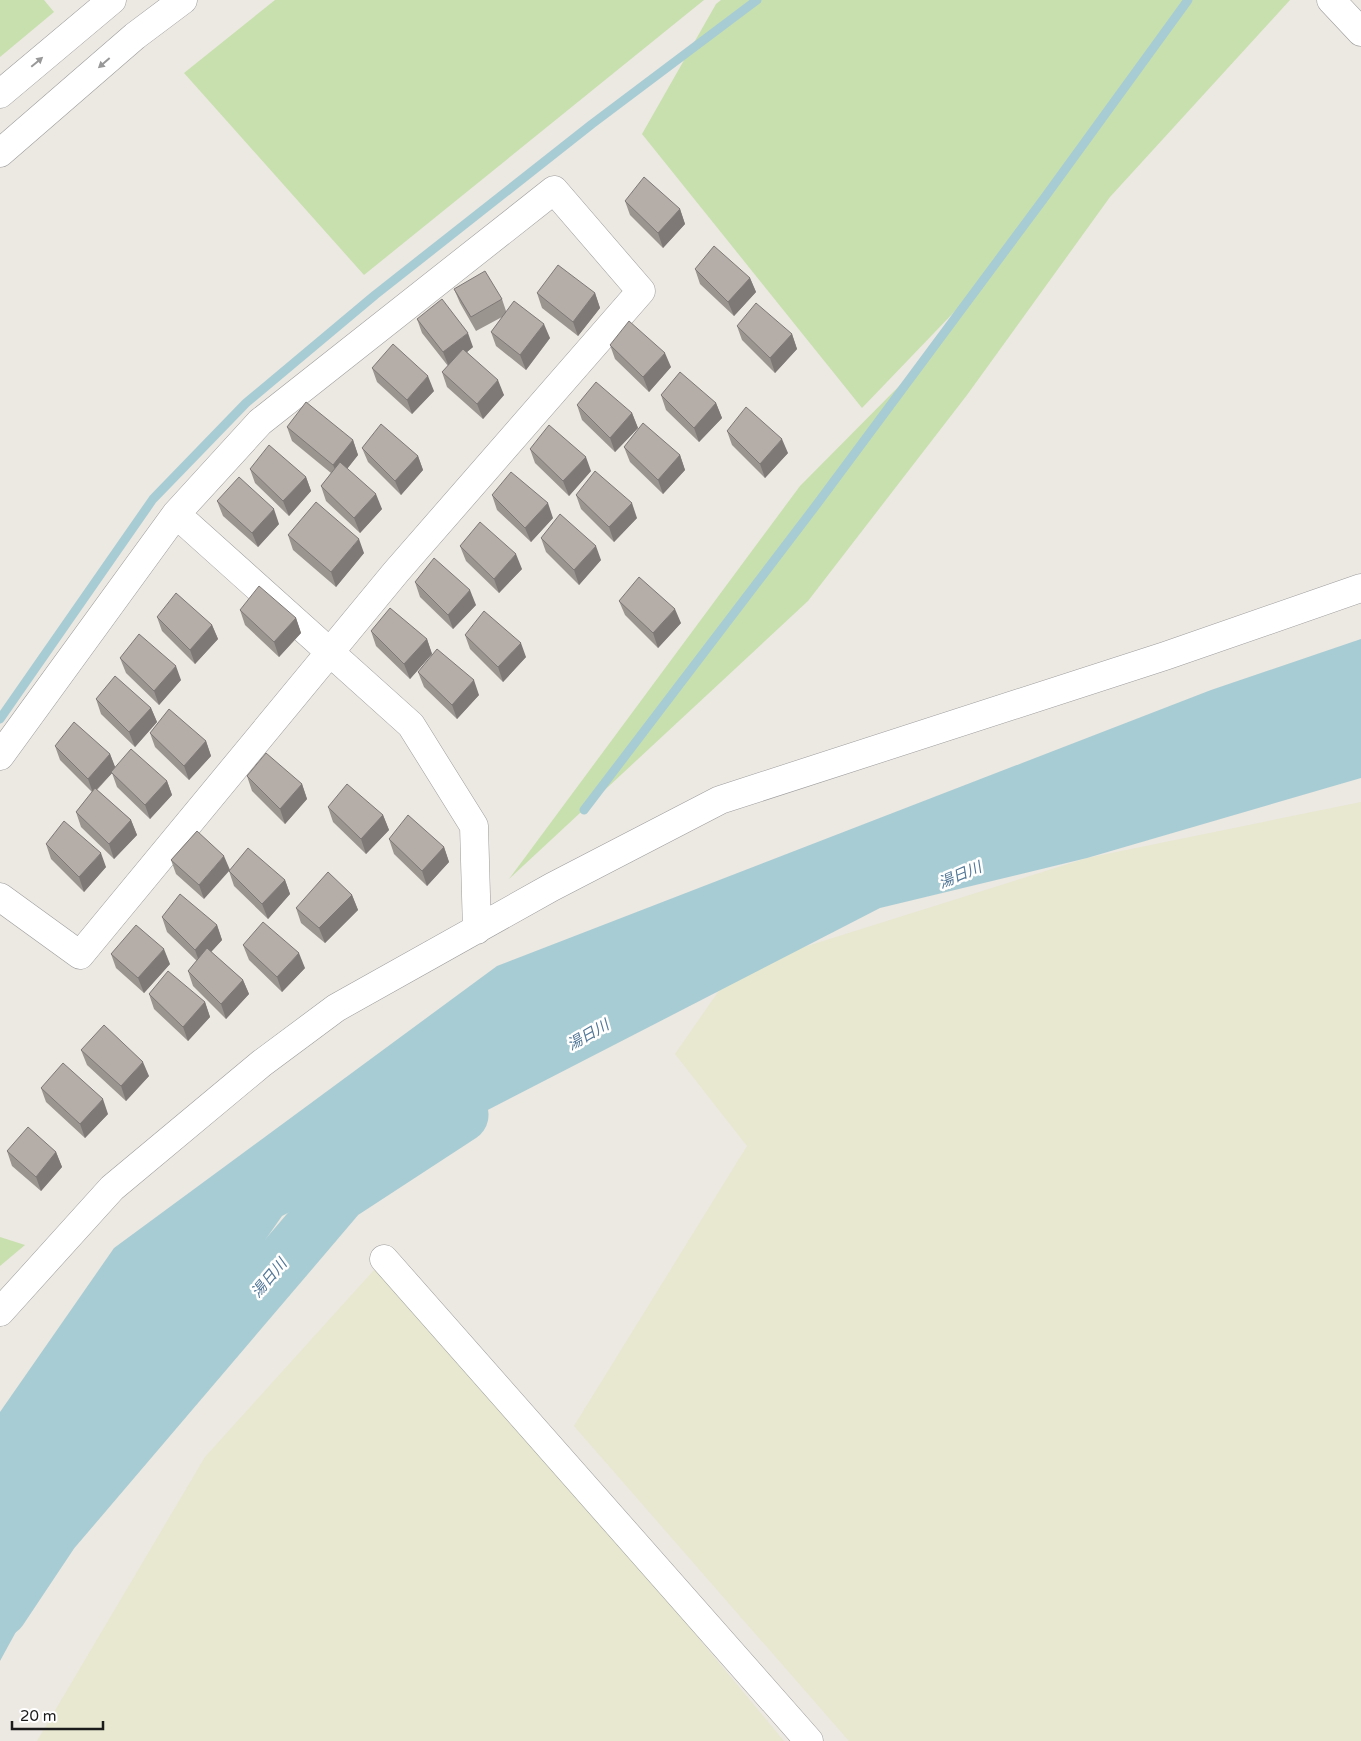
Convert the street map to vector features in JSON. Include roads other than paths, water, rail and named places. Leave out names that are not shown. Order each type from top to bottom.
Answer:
[{"type":"street","points":[[0,152],[135,36],[183,0]]},
{"type":"street","points":[[1331,0],[1361,32]]},
{"type":"street","points":[[0,94],[109,1],[135,36]]},
{"type":"street","points":[[0,756],[176,514],[260,422],[554,190],[641,291],[402,564],[80,955],[0,897]]},
{"type":"street","points":[[176,514],[411,725],[474,826],[477,930]]},
{"type":"street","points":[[0,1312],[112,1188],[262,1063],[336,1008],[552,888],[720,800],[1165,656],[1361,588]]},
{"type":"street","points":[[384,1259],[809,1741]]},
{"type":"water","points":[[1361,639],[1361,778],[1087,858],[880,908],[282,1216],[104,1471],[0,1661],[0,1412],[114,1248],[497,966],[1211,690]]},
{"type":"waterway","points":[[0,719],[153,499],[246,403],[375,295],[592,124],[757,0]]},
{"type":"waterway","points":[[584,810],[817,504],[1045,197],[1188,0]]},
{"type":"waterway","name":"湯日川","points":[[0,1610],[52,1532],[340,1194],[461,1115]]}]
